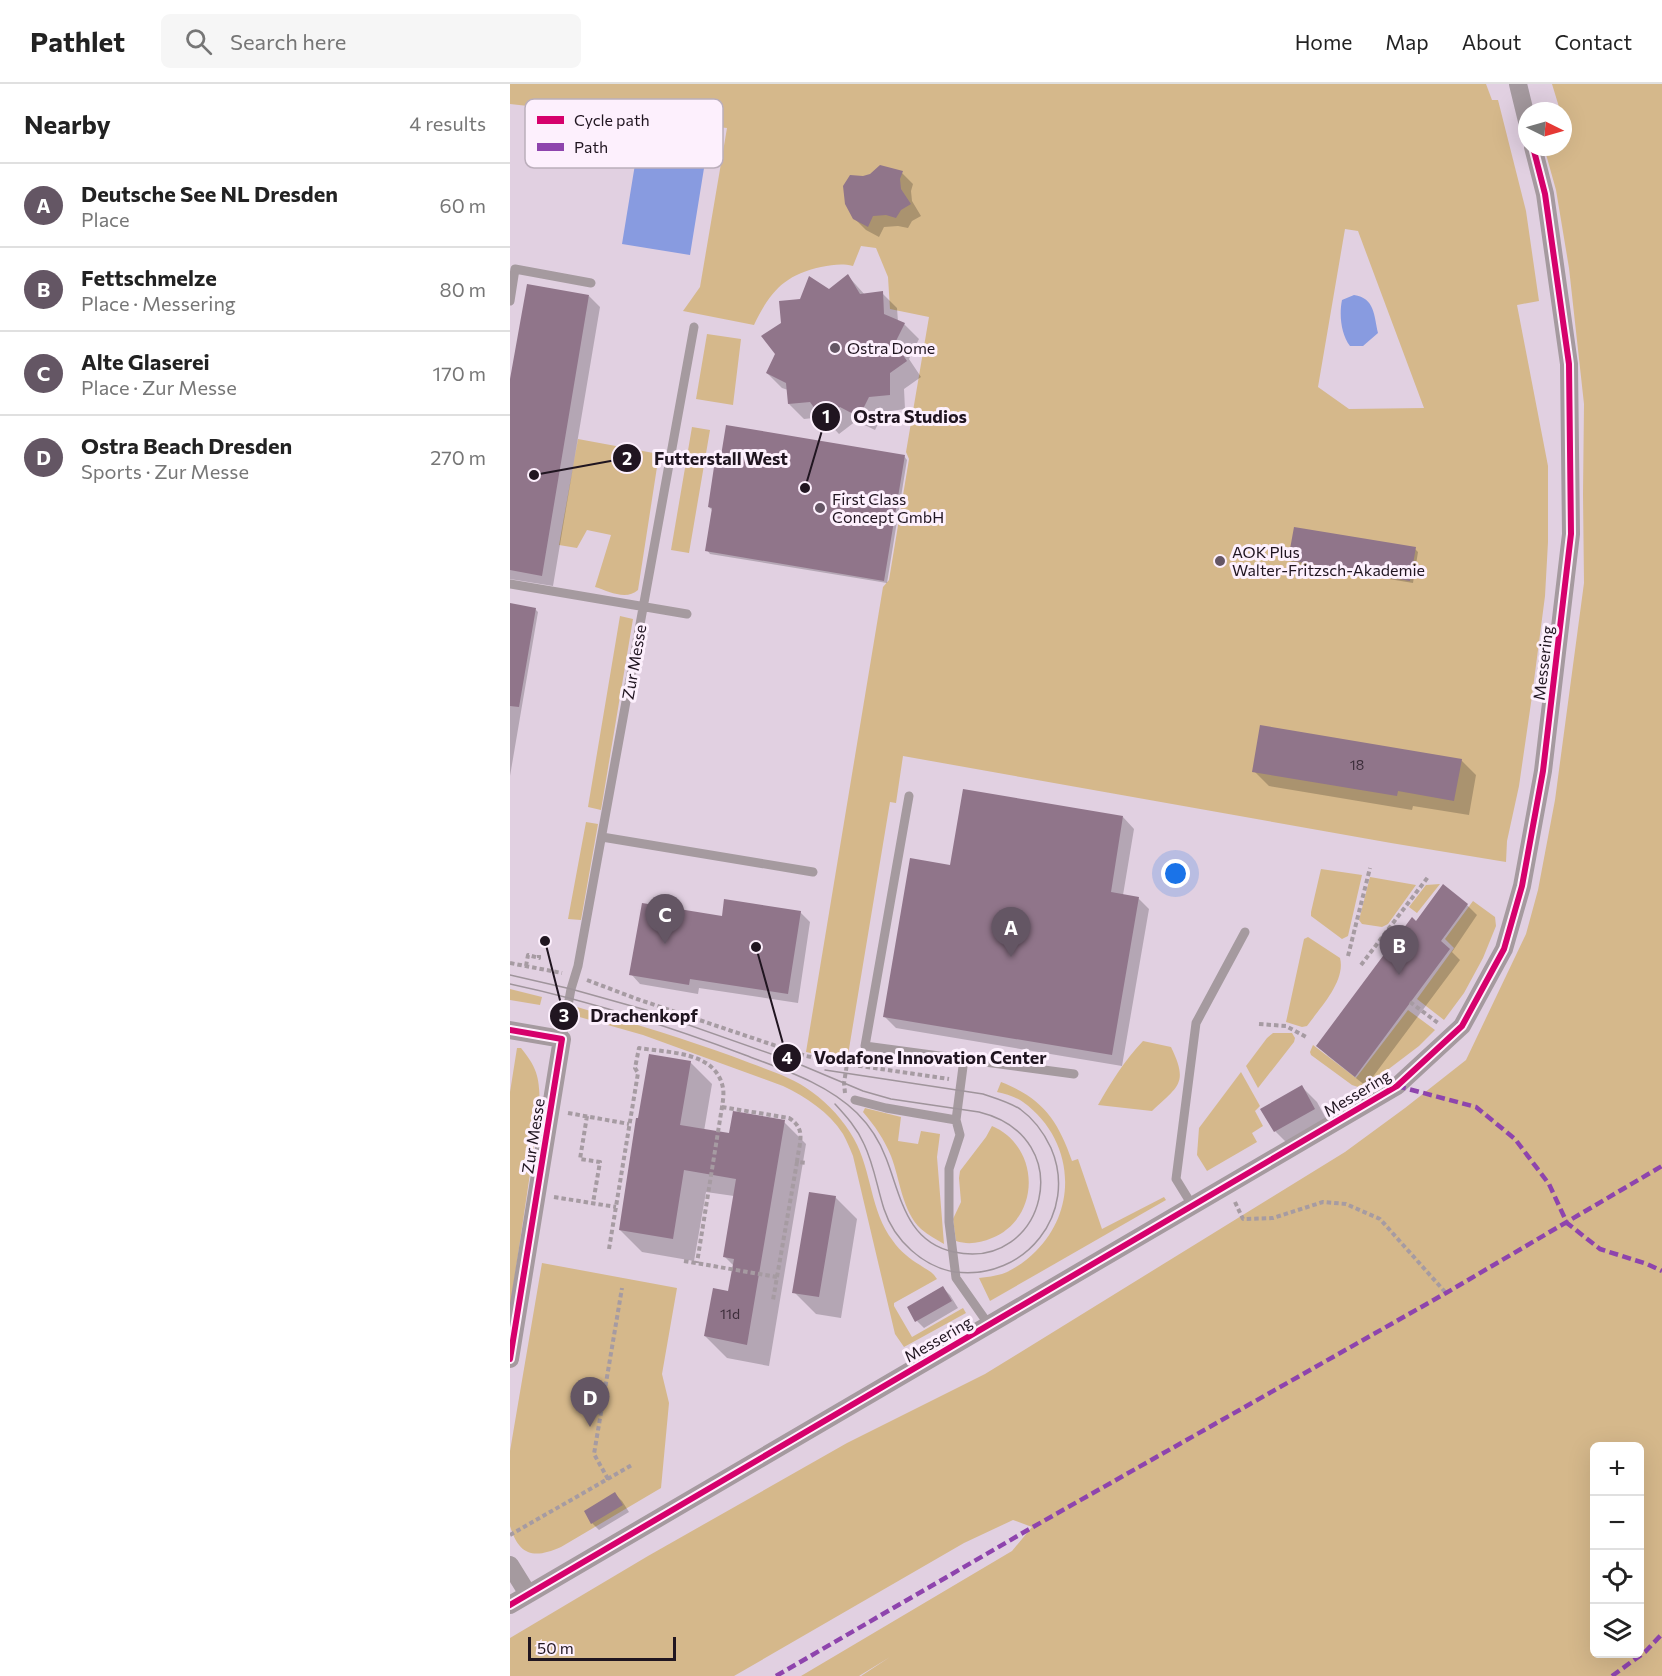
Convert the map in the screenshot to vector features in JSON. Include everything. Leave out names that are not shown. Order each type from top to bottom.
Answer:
[{"type":"street","points":[[1518,84],[1522,102]]},
{"type":"street","name":"Messering","points":[[510,1605],[1397,1086],[1462,1026],[1504,949],[1522,886],[1544,771],[1571,534],[1569,364],[1545,194],[1535,156]]},
{"type":"street","points":[[510,1030],[562,1039]]},
{"type":"street","name":"Zur Messe","points":[[510,1359],[562,1039]]},
{"type":"street","points":[[510,1565],[528,1594]]},
{"type":"lane","points":[[510,301],[515,268],[591,283]]},
{"type":"lane","name":"Zur Messe","points":[[562,1039],[602,837],[694,327]]},
{"type":"lane","points":[[510,584],[644,607]]},
{"type":"lane","name":"Zur Messe","points":[[644,607],[687,614]]},
{"type":"lane","points":[[909,796],[865,1046],[1074,1074]]},
{"type":"lane","points":[[602,837],[813,872]]},
{"type":"lane","points":[[1192,1205],[1176,1179],[1196,1023],[1245,932]]},
{"type":"lane","points":[[964,1059],[956,1120],[960,1134],[949,1169],[949,1212],[956,1278],[989,1325]]},
{"type":"lane","points":[[855,1100],[886,1108],[956,1120]]},
{"type":"path","points":[[1348,956],[1370,868]]},
{"type":"path","points":[[1361,965],[1428,877]]},
{"type":"path","points":[[526,966],[528,955],[539,956]]},
{"type":"path","points":[[510,963],[576,971],[637,999],[848,1068],[962,1080]]},
{"type":"path","points":[[1410,1002],[1453,1034]]},
{"type":"path","points":[[1259,1024],[1286,1026],[1308,1038]]},
{"type":"path","points":[[609,1249],[638,1073],[635,1068],[639,1048],[693,1056],[712,1067],[724,1089],[697,1263]]},
{"type":"path","points":[[848,1068],[844,1093],[855,1100]]},
{"type":"path","points":[[722,1107],[789,1118],[797,1123],[801,1131],[773,1300]]},
{"type":"path","points":[[551,1110],[629,1124]]},
{"type":"path","points":[[587,1116],[580,1159],[600,1162],[594,1203]]},
{"type":"path","points":[[796,1162],[806,1163]]},
{"type":"path","points":[[1227,1185],[1243,1219],[1273,1218],[1323,1202],[1346,1204],[1380,1219],[1446,1293]]},
{"type":"path","points":[[538,1194],[616,1207]]},
{"type":"path","points":[[684,1261],[777,1277]]},
{"type":"path","points":[[608,1479],[594,1454],[622,1288]]},
{"type":"path","points":[[510,1535],[632,1465]]},
{"type":"shaded area","name":"AOK Plus Walter-Fritzsch-Akademie","points":[[510,84],[1486,84],[1492,100],[1498,100],[1526,211],[1539,301],[1517,305],[1548,466],[1545,596],[1519,786],[1507,841],[1506,862],[903,756],[896,803],[890,802],[847,1061],[806,1052],[883,587],[889,580],[909,459],[906,452],[929,317],[890,309],[888,277],[876,248],[861,246],[853,266],[841,264],[821,267],[808,270],[788,280],[772,294],[754,325],[683,311],[700,287],[720,168],[723,168],[727,128],[723,128],[723,99],[525,99],[525,106],[510,104]],"holes":[[[1345,229],[1358,231],[1424,408],[1349,409],[1318,387]]]},
{"type":"shaded area","points":[[1552,84],[1662,84],[1662,1676],[861,1676],[890,1657],[859,1676],[801,1676],[1012,1551],[1032,1527],[1013,1520],[964,1543],[734,1676],[510,1676],[510,1638],[648,1556],[847,1443],[985,1374],[1345,1152],[1466,1060],[1526,934],[1538,890],[1555,800],[1584,583],[1584,404],[1569,268],[1556,190],[1547,156],[1572,156],[1572,102],[1557,102]]},
{"type":"shaded area","points":[[707,334],[741,339],[733,405],[696,399]]},
{"type":"shaded area","points":[[692,427],[710,430],[689,553],[671,550]]},
{"type":"shaded area","points":[[578,439],[659,454],[638,590],[628,595],[595,587],[611,535],[587,530],[577,548],[559,545]]},
{"type":"shaded area","points":[[620,616],[633,619],[601,810],[588,807]]},
{"type":"shaded area","points":[[586,822],[598,824],[581,920],[568,919]]},
{"type":"shaded area","points":[[1321,869],[1362,875],[1348,936],[1342,939],[1311,916]]},
{"type":"shaded area","points":[[1370,877],[1416,885],[1388,924],[1382,927],[1362,924],[1359,920]]},
{"type":"shaded area","points":[[1440,884],[1417,913],[1409,907],[1426,885]]},
{"type":"shaded area","points":[[1473,901],[1495,917],[1496,926],[1483,958],[1464,993],[1444,1020],[1417,999],[1454,948],[1445,939]]},
{"type":"shaded area","points":[[1308,937],[1340,958],[1341,967],[1331,994],[1307,1026],[1302,1027],[1286,1022],[1304,939]]},
{"type":"shaded area","points":[[510,989],[542,997],[540,1005],[510,1000]]},
{"type":"shaded area","points":[[577,1007],[729,1055],[790,1079],[818,1097],[836,1113],[854,1139],[885,1229],[905,1254],[931,1272],[937,1279],[894,1303],[912,1337],[963,1308],[966,1313],[904,1347],[895,1334],[853,1156],[837,1126],[816,1106],[783,1086],[643,1035],[576,1016]]},
{"type":"shaded area","points":[[1408,1010],[1435,1030],[1419,1046],[1365,1087],[1352,1085],[1311,1055],[1313,1045],[1356,1078]]},
{"type":"shaded area","points":[[1273,1033],[1292,1033],[1295,1038],[1294,1042],[1258,1088],[1246,1066]]},
{"type":"shaded area","points":[[1143,1041],[1171,1047],[1180,1077],[1174,1090],[1152,1111],[1098,1105],[1119,1071]]},
{"type":"shaded area","points":[[517,1048],[521,1048],[535,1069],[540,1106],[510,1309],[510,1092]]},
{"type":"shaded area","points":[[1241,1072],[1260,1106],[1255,1111],[1263,1126],[1252,1133],[1257,1142],[1207,1171],[1197,1155],[1199,1128]]},
{"type":"shaded area","points":[[1001,1082],[1038,1103],[1054,1122],[1072,1161],[1078,1159],[1102,1229],[1164,1197],[1166,1200],[990,1301],[979,1278],[1007,1272],[1036,1251],[1050,1233],[1060,1214],[1064,1194],[1065,1174],[1061,1153],[1052,1134],[1040,1117],[1023,1102],[997,1092]]},
{"type":"shaded area","points":[[865,1108],[901,1117],[898,1141],[918,1144],[921,1131],[940,1134],[937,1157],[944,1244],[921,1229],[915,1222],[902,1194],[891,1156],[879,1133],[863,1112]]},
{"type":"shaded area","points":[[992,1126],[1008,1136],[1020,1150],[1029,1182],[1026,1199],[1020,1215],[1008,1228],[992,1238],[974,1243],[956,1241],[953,1219],[961,1202],[960,1171]]},
{"type":"shaded area","points":[[542,1263],[677,1288],[662,1374],[669,1403],[661,1488],[561,1547],[535,1554],[518,1544],[510,1526],[510,1451]]},
{"type":"water","points":[[634,168],[704,168],[690,255],[622,244]]},
{"type":"water","points":[[1354,295],[1370,304],[1378,333],[1363,346],[1350,346],[1342,324],[1342,300]]},
{"type":"building","points":[[880,165],[903,171],[900,179],[901,189],[911,204],[901,210],[896,218],[886,215],[873,216],[868,227],[853,219],[845,204],[843,186],[850,175],[870,174]]},
{"type":"building","name":"Ostra Dome","points":[[848,274],[860,294],[883,291],[884,314],[905,323],[895,343],[907,361],[890,373],[890,395],[869,397],[859,417],[840,407],[823,420],[810,402],[788,404],[786,383],[766,373],[775,354],[761,336],[781,323],[779,301],[800,299],[809,276],[829,289]]},
{"type":"building","points":[[527,284],[589,295],[542,576],[510,570],[510,379]]},
{"type":"building","points":[[726,425],[905,455],[884,581],[705,551],[712,508],[708,507],[714,467],[719,468]]},
{"type":"building","points":[[1294,527],[1416,547],[1410,581],[1288,560]]},
{"type":"building","points":[[510,603],[536,608],[519,707],[510,706]]},
{"type":"building","points":[[1260,725],[1462,759],[1454,801],[1398,791],[1397,796],[1252,772]]},
{"type":"building","points":[[963,789],[1123,816],[1111,892],[1139,897],[1112,1055],[883,1017],[910,858],[950,865]]},
{"type":"building","points":[[1443,884],[1468,904],[1441,941],[1450,949],[1355,1077],[1316,1046],[1412,917],[1416,921]]},
{"type":"building","points":[[724,899],[801,911],[788,994],[690,979],[689,985],[629,975],[642,903],[722,916]]},
{"type":"building","points":[[649,1054],[691,1061],[680,1125],[729,1133],[733,1111],[785,1120],[747,1345],[704,1336],[713,1288],[728,1291],[734,1259],[723,1257],[736,1179],[684,1170],[673,1239],[619,1230],[636,1118],[638,1118]]},
{"type":"building","points":[[1302,1085],[1315,1109],[1274,1132],[1260,1109]]},
{"type":"building","points":[[809,1192],[836,1196],[819,1297],[792,1293]]},
{"type":"building","points":[[943,1286],[952,1301],[915,1322],[907,1307]]},
{"type":"building","points":[[615,1492],[623,1505],[591,1524],[584,1511]]},
{"type":"tram line","points":[[510,975],[646,1010],[794,1062],[863,1091],[891,1099],[979,1112],[1011,1126],[1031,1147],[1040,1173],[1039,1199],[1029,1223],[1011,1242],[985,1253],[954,1252],[938,1247],[915,1228],[908,1216],[884,1152],[870,1128],[857,1113],[832,1093],[789,1072],[687,1034],[599,1006],[510,984]]},
{"type":"tram line","points":[[825,1070],[983,1094],[1020,1109],[1030,1117],[1045,1137],[1058,1172],[1058,1196],[1051,1218],[1040,1238],[1024,1254],[1003,1266],[980,1272],[955,1272],[921,1258],[902,1241],[895,1231],[884,1209],[864,1144],[855,1127],[835,1104]]},
{"type":"marked path","points":[[1397,1086],[1476,1107],[1515,1139],[1549,1184],[1567,1223],[1600,1249],[1662,1271]]},
{"type":"marked path","points":[[776,1676],[1033,1527],[1446,1293],[1662,1166]]},
{"type":"marked path","points":[[1612,1676],[1645,1652],[1662,1634]]},
{"type":"cycle path","points":[[510,1605],[1397,1086],[1462,1026],[1504,949],[1522,886],[1543,771],[1571,534],[1569,364],[1545,194],[1535,156]]},
{"type":"cycle path","points":[[510,1030],[562,1039],[510,1359]]},
{"type":"place","name":"Ostra Dome","points":[[835,348]]},
{"type":"place","name":"Futterstall West","points":[[534,475]]},
{"type":"place","name":"Ostra Studios","points":[[805,488]]},
{"type":"place","name":"First Class Concept GmbH","points":[[820,508]]},
{"type":"place","name":"AOK Plus Walter-Fritzsch-Akademie","points":[[1220,561]]},
{"type":"place","name":"Drachenkopf","points":[[545,941]]},
{"type":"place","name":"Alte Glaserei","points":[[665,944]]},
{"type":"place","name":"Vodafone Innovation Center","points":[[756,947]]},
{"type":"place","name":"Deutsche See NL Dresden","points":[[1011,957]]},
{"type":"place","name":"Fettschmelze","points":[[1399,975]]},
{"type":"place","name":"Ostra Beach Dresden","points":[[590,1427]]}]
